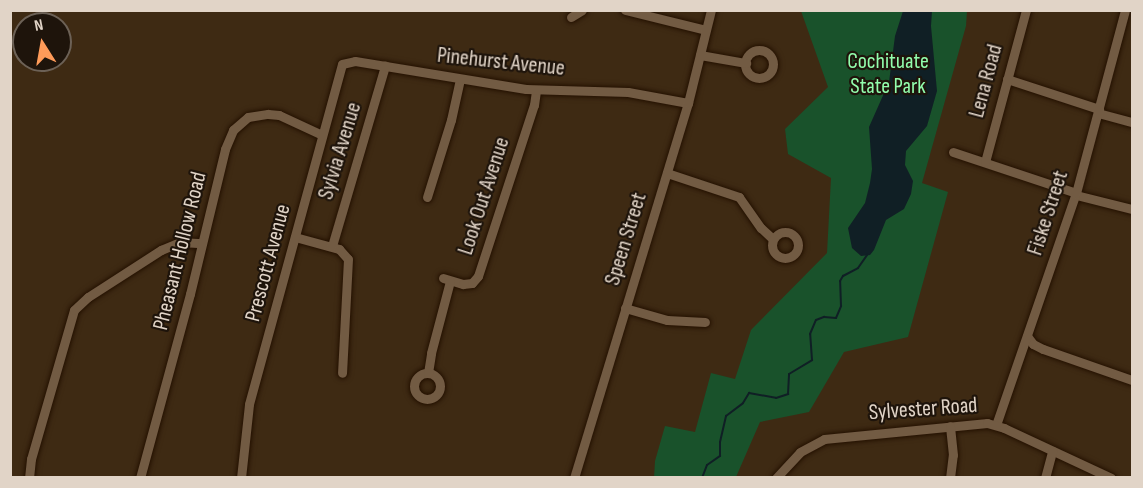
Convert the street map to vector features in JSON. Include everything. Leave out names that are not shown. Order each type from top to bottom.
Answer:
[{"type":"street","points":[[571,17],[582,10]]},
{"type":"street","points":[[625,10],[706,30]]},
{"type":"street","name":"Speen Street","points":[[574,477],[688,103],[711,10]]},
{"type":"street","name":"Lena Road","points":[[985,162],[1026,10]]},
{"type":"street","name":"Fiske Street","points":[[996,425],[1076,194],[1125,10]]},
{"type":"street","points":[[700,55],[746,63]]},
{"type":"street","name":"Pinehurst Avenue","points":[[345,62],[385,66],[536,90],[621,92],[688,103]]},
{"type":"street","name":"Prescott Avenue","points":[[241,477],[249,404],[338,73],[345,62]]},
{"type":"street","name":"Sylvia Avenue","points":[[336,248],[385,66]]},
{"type":"street","points":[[427,197],[449,127],[460,79]]},
{"type":"street","points":[[1007,79],[1132,122]]},
{"type":"street","name":"Look Out Avenue","points":[[428,373],[447,279],[468,283],[478,276],[534,105],[536,90]]},
{"type":"street","name":"Pheasant Hollow Road","points":[[140,477],[225,149],[233,130],[240,122],[258,114],[268,114],[279,115],[322,135]]},
{"type":"street","points":[[953,152],[1076,194],[1132,209]]},
{"type":"street","points":[[667,173],[739,197],[761,228],[773,239]]},
{"type":"street","points":[[295,237],[336,248],[348,259],[349,270],[342,334],[342,372]]},
{"type":"street","points":[[29,477],[31,459],[74,310],[88,297],[160,250],[180,242],[202,243]]},
{"type":"street","points":[[625,308],[667,320],[705,322]]},
{"type":"street","points":[[1027,336],[1033,344],[1043,350],[1132,380]]},
{"type":"street","name":"Sylvester Road","points":[[776,477],[809,446],[834,437],[950,426],[996,425],[1111,477]]},
{"type":"street","points":[[950,426],[953,455],[950,477]]},
{"type":"street","points":[[1045,477],[1053,451]]},
{"type":"green space","name":"Cochituate State Park","points":[[801,11],[967,11],[966,26],[922,183],[948,192],[908,337],[844,352],[809,412],[760,422],[736,477],[654,478],[655,461],[665,426],[695,432],[711,373],[735,379],[751,330],[827,253],[831,178],[788,154],[785,129],[828,87]]},
{"type":"shaded area","points":[[903,11],[932,11],[931,26],[937,91],[927,126],[906,151],[905,165],[913,181],[911,194],[904,209],[886,220],[870,255],[861,256],[852,248],[848,228],[865,203],[872,169],[869,127],[889,82],[895,36]]},
{"type":"waterway","points":[[702,478],[707,465],[720,456],[720,442],[726,416],[743,403],[749,393],[776,398],[788,394],[789,374],[812,360],[810,334],[816,320],[824,317],[836,318],[841,306],[840,281],[843,276],[858,268],[867,255]]}]
